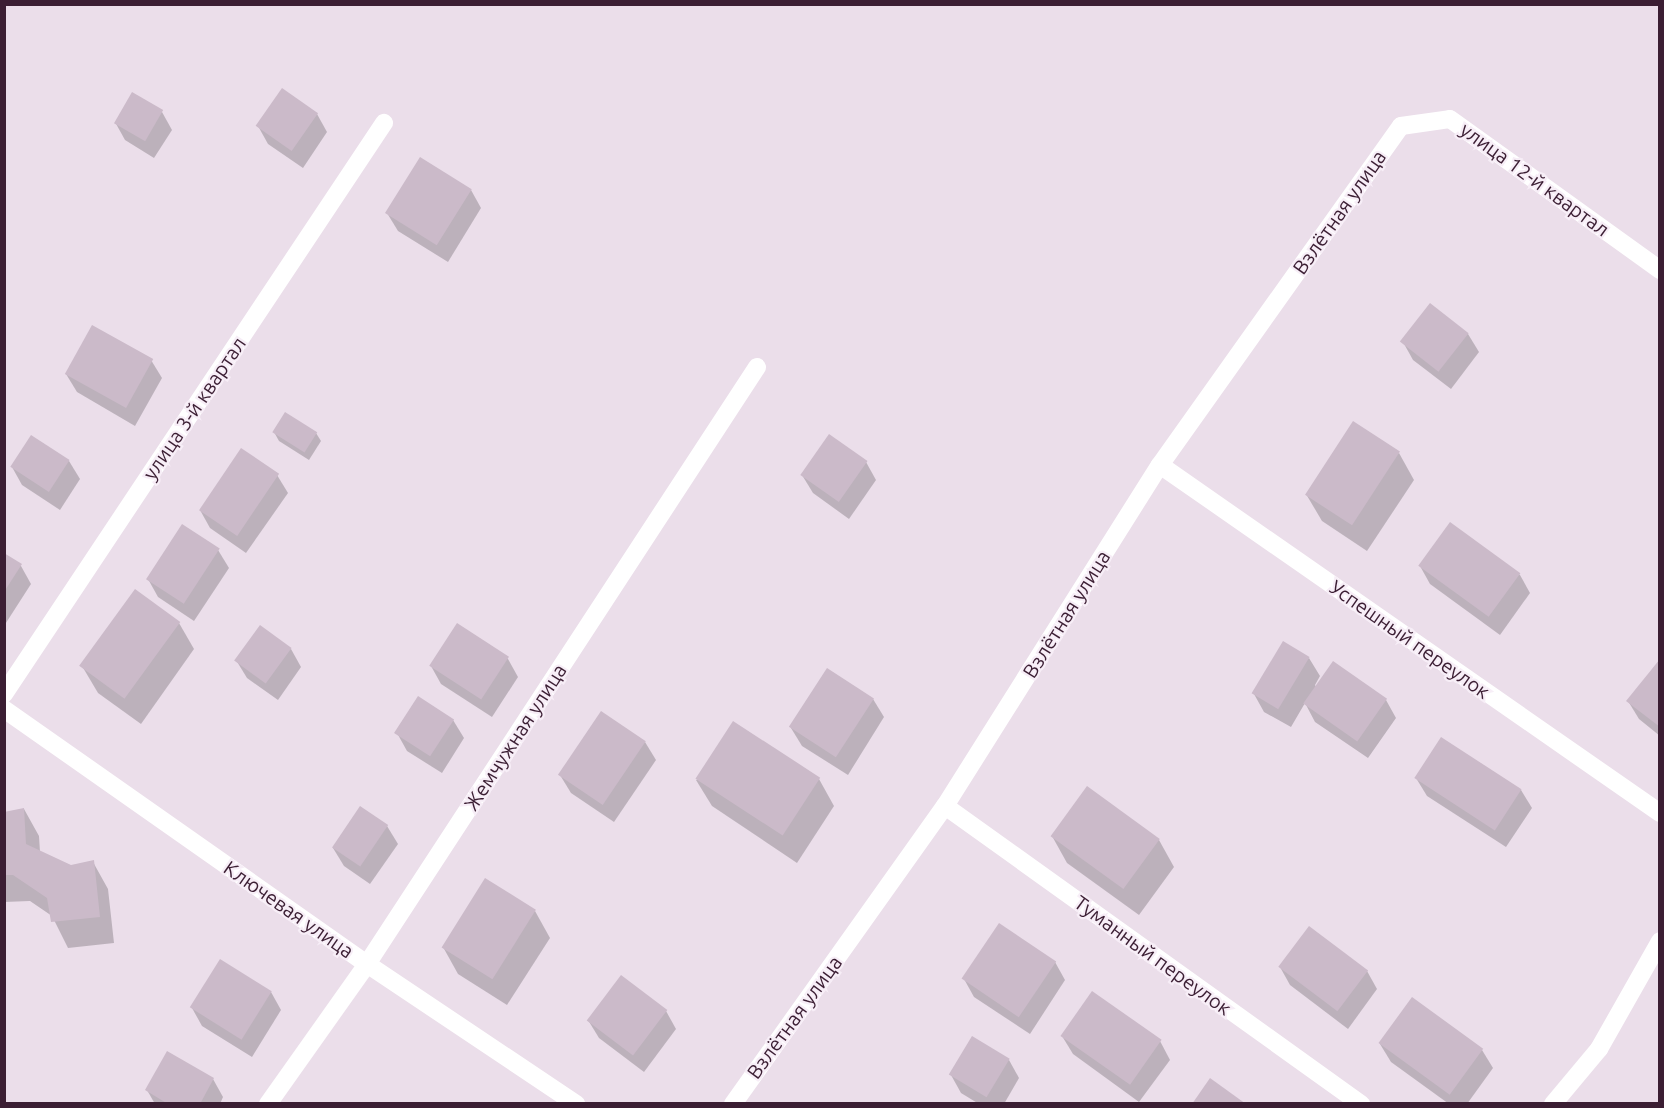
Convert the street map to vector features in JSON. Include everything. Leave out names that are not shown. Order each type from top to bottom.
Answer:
[{"type":"street","name":"улица 12-й квартал","points":[[1401,126],[1450,119],[1659,270]]},
{"type":"street","name":"улица 3-й квартал","points":[[4,694],[384,123]]},
{"type":"street","name":"Взлётная улица","points":[[733,1104],[945,806],[1160,465],[1401,126]]},
{"type":"street","name":"Жемчужная улица","points":[[268,1104],[367,964],[757,367]]},
{"type":"street","name":"Успешный переулок","points":[[1160,465],[1659,813]]},
{"type":"street","name":"Ключевая улица","points":[[4,710],[367,964],[576,1104]]},
{"type":"street","name":"Туманный переулок","points":[[945,806],[1361,1104]]},
{"type":"street","points":[[1552,1104],[1599,1049],[1659,941]]},
{"type":"building","points":[[282,88],[318,113],[292,151],[256,126]]},
{"type":"building","points":[[132,92],[163,110],[145,141],[114,123]]},
{"type":"building","points":[[420,157],[472,189],[437,245],[385,213]]},
{"type":"building","points":[[1430,303],[1469,333],[1438,372],[1400,342]]},
{"type":"building","points":[[92,325],[153,359],[126,408],[65,374]]},
{"type":"building","points":[[285,412],[317,432],[305,452],[272,432]]},
{"type":"building","points":[[1353,421],[1400,451],[1352,525],[1305,495]]},
{"type":"building","points":[[829,434],[868,461],[839,502],[800,475]]},
{"type":"building","points":[[31,435],[70,460],[49,492],[10,467]]},
{"type":"building","points":[[241,448],[279,474],[237,536],[199,510]]},
{"type":"building","points":[[1450,522],[1520,573],[1489,617],[1418,566]]},
{"type":"building","points":[[182,524],[220,549],[184,604],[146,579]]},
{"type":"building","points":[[4,553],[22,564],[4,592]]},
{"type":"building","points":[[135,589],[180,622],[124,699],[79,666]]},
{"type":"building","points":[[457,623],[509,657],[481,700],[429,666]]},
{"type":"building","points":[[260,625],[292,648],[266,684],[234,661]]},
{"type":"building","points":[[1283,641],[1310,657],[1278,709],[1252,693]]},
{"type":"building","points":[[1660,659],[1660,727],[1626,701]]},
{"type":"building","points":[[1333,661],[1387,699],[1357,741],[1303,704]]},
{"type":"building","points":[[827,668],[874,698],[836,757],[789,727]]},
{"type":"building","points":[[418,696],[454,719],[430,756],[394,733]]},
{"type":"building","points":[[601,711],[646,741],[603,805],[558,775]]},
{"type":"building","points":[[733,721],[820,778],[783,836],[695,779]]},
{"type":"building","points":[[1441,737],[1522,789],[1495,830],[1414,778]]},
{"type":"building","points":[[1087,786],[1160,839],[1123,889],[1051,836]]},
{"type":"building","points":[[360,806],[388,825],[360,866],[332,847]]},
{"type":"building","points":[[24,808],[26,844],[71,865],[94,860],[100,917],[51,922],[47,898],[13,875],[4,875],[4,812]]},
{"type":"building","points":[[485,878],[536,910],[492,979],[442,948]]},
{"type":"building","points":[[999,923],[1056,962],[1019,1017],[962,979]]},
{"type":"building","points":[[1309,926],[1368,971],[1337,1011],[1278,967]]},
{"type":"building","points":[[220,959],[272,991],[242,1040],[190,1007]]},
{"type":"building","points":[[621,975],[667,1010],[633,1055],[587,1021]]},
{"type":"building","points":[[1092,991],[1162,1040],[1130,1085],[1060,1036]]},
{"type":"building","points":[[1412,997],[1483,1049],[1450,1095],[1378,1043]]},
{"type":"building","points":[[972,1036],[1010,1059],[987,1097],[949,1075]]},
{"type":"building","points":[[167,1051],[214,1078],[200,1104],[168,1104],[145,1090]]},
{"type":"building","points":[[1210,1078],[1246,1104],[1192,1104]]}]
